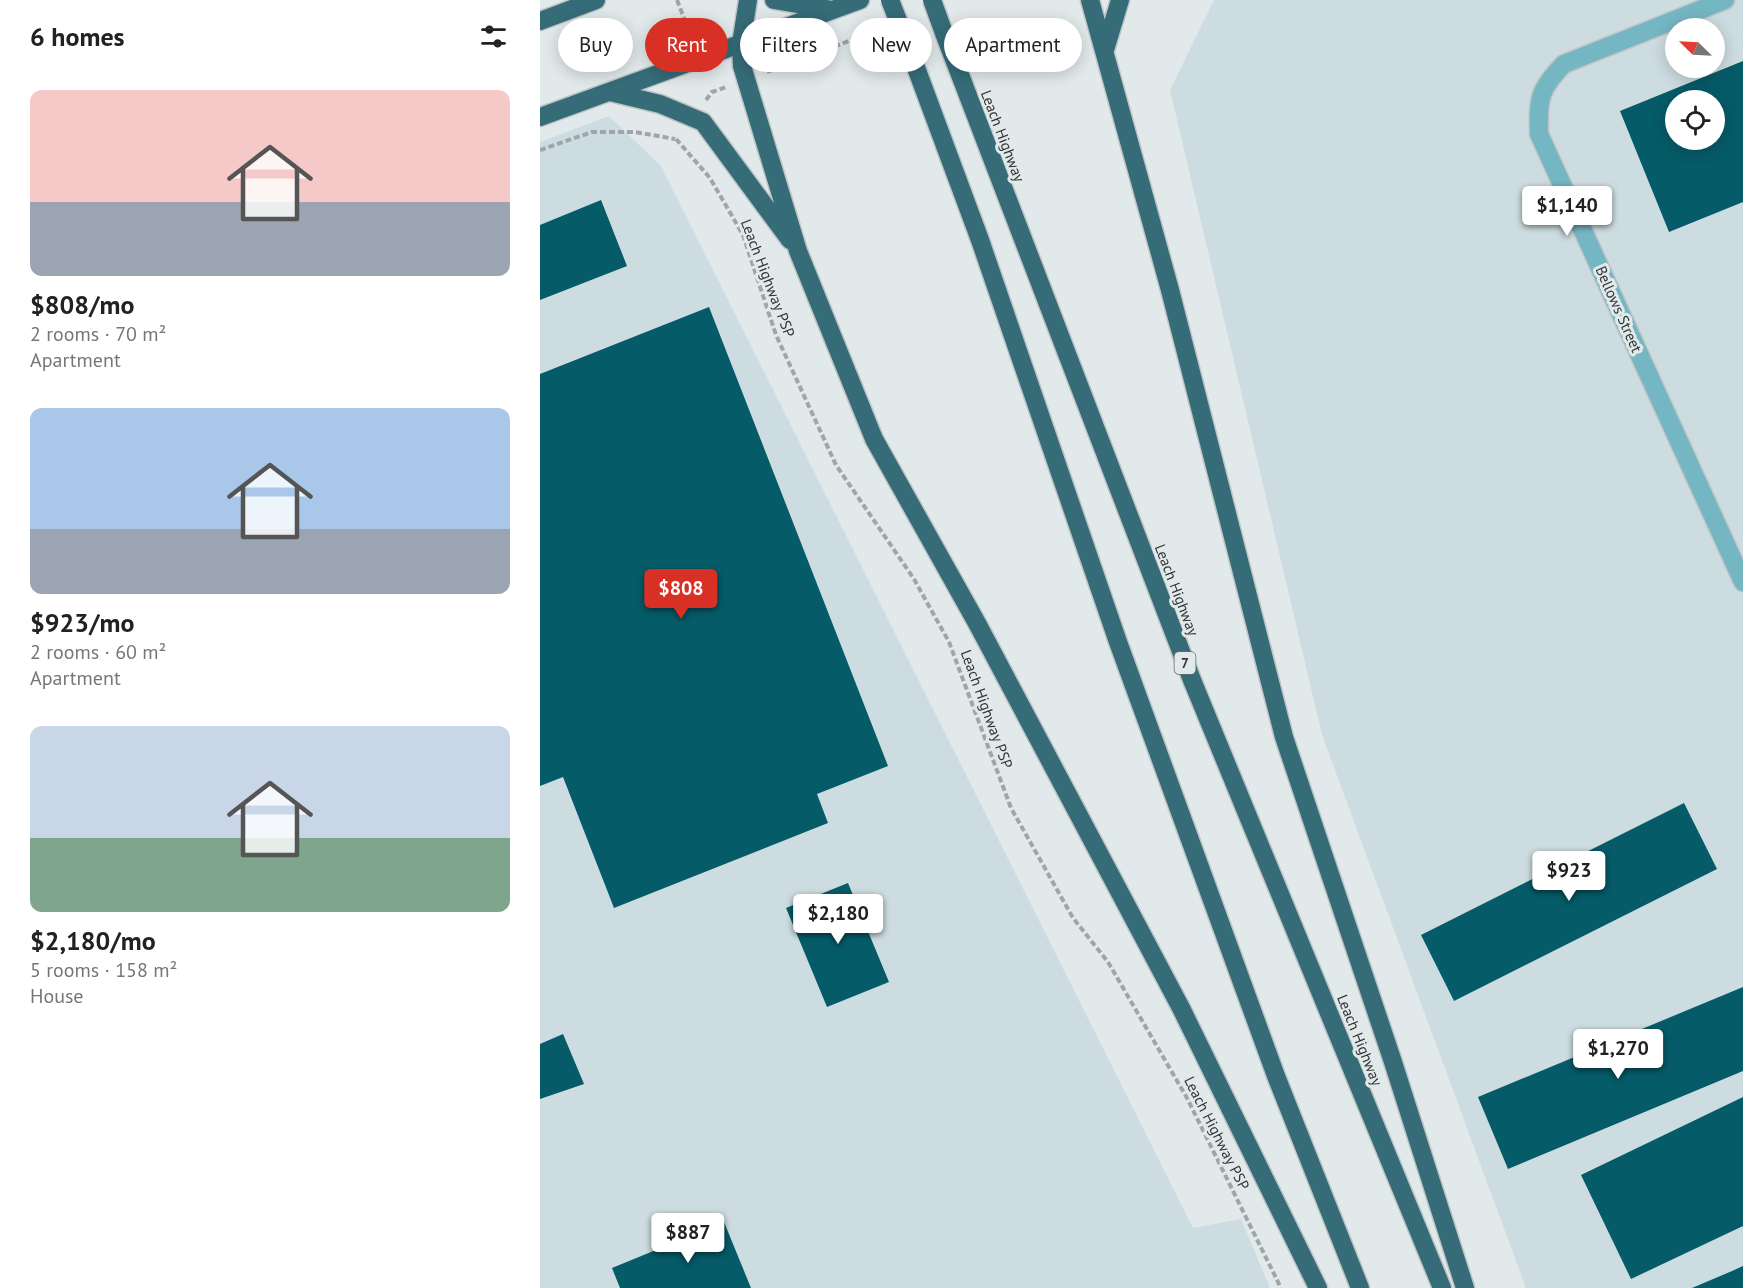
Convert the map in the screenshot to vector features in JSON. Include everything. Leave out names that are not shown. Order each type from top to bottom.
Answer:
[{"type":"highway","points":[[540,21],[570,6],[596,0]]},
{"type":"highway","points":[[745,18],[748,0]]},
{"type":"highway","points":[[774,0],[834,10]]},
{"type":"highway","points":[[812,18],[860,0]]},
{"type":"highway","points":[[891,0],[980,240],[1118,642],[1260,1031],[1360,1288]]},
{"type":"highway","name":"Leach Highway","points":[[932,0],[1192,680],[1442,1288]]},
{"type":"highway","points":[[1090,0],[1284,737],[1393,1062],[1465,1288]]},
{"type":"highway","points":[[1105,50],[1120,0]]},
{"type":"highway","points":[[540,117],[666,72]]},
{"type":"highway","points":[[744,72],[798,251],[874,439],[978,625],[1181,1008],[1318,1288]]},
{"type":"highway","points":[[610,92],[660,104],[703,122],[798,251]]},
{"type":"street","name":"Bellows Street","points":[[1725,0],[1564,64],[1545,83],[1538,103],[1539,134],[1743,582]]},
{"type":"path","points":[[677,0],[684,18]]},
{"type":"path","points":[[540,150],[592,132],[634,132],[676,139],[712,92],[850,40]]},
{"type":"path","name":"Leach Highway PSP","points":[[676,139],[710,177],[742,236],[776,335],[836,465],[914,579],[950,642],[1011,808],[1073,918],[1108,962],[1187,1098],[1281,1288]]},
{"type":"shaded area","points":[[1214,0],[1743,0],[1743,1288],[1526,1288],[1322,735],[1170,90]]},
{"type":"shaded area","points":[[609,116],[661,166],[1193,1228],[1241,1219],[1270,1288],[540,1288],[540,142]]},
{"type":"building","points":[[1743,61],[1743,202],[1669,232],[1620,111],[1665,93],[1665,150],[1725,150],[1725,90],[1672,90],[1701,78],[1725,78],[1725,68]]},
{"type":"building","points":[[601,200],[627,266],[540,300],[540,225]]},
{"type":"building","points":[[709,307],[888,766],[817,794],[828,823],[614,908],[563,777],[540,786],[540,374]]},
{"type":"building","points":[[1684,803],[1717,869],[1454,1001],[1421,935]]},
{"type":"building","points":[[848,883],[889,982],[827,1007],[786,908]]},
{"type":"building","points":[[1743,987],[1743,1071],[1508,1169],[1478,1097]]},
{"type":"building","points":[[563,1034],[584,1084],[540,1099],[540,1044]]},
{"type":"building","points":[[1743,1097],[1743,1226],[1631,1279],[1581,1175]]},
{"type":"building","points":[[724,1222],[751,1288],[620,1288],[612,1268]]},
{"type":"building","points":[[1743,1266],[1743,1288],[1692,1288],[1732,1271]]}]
